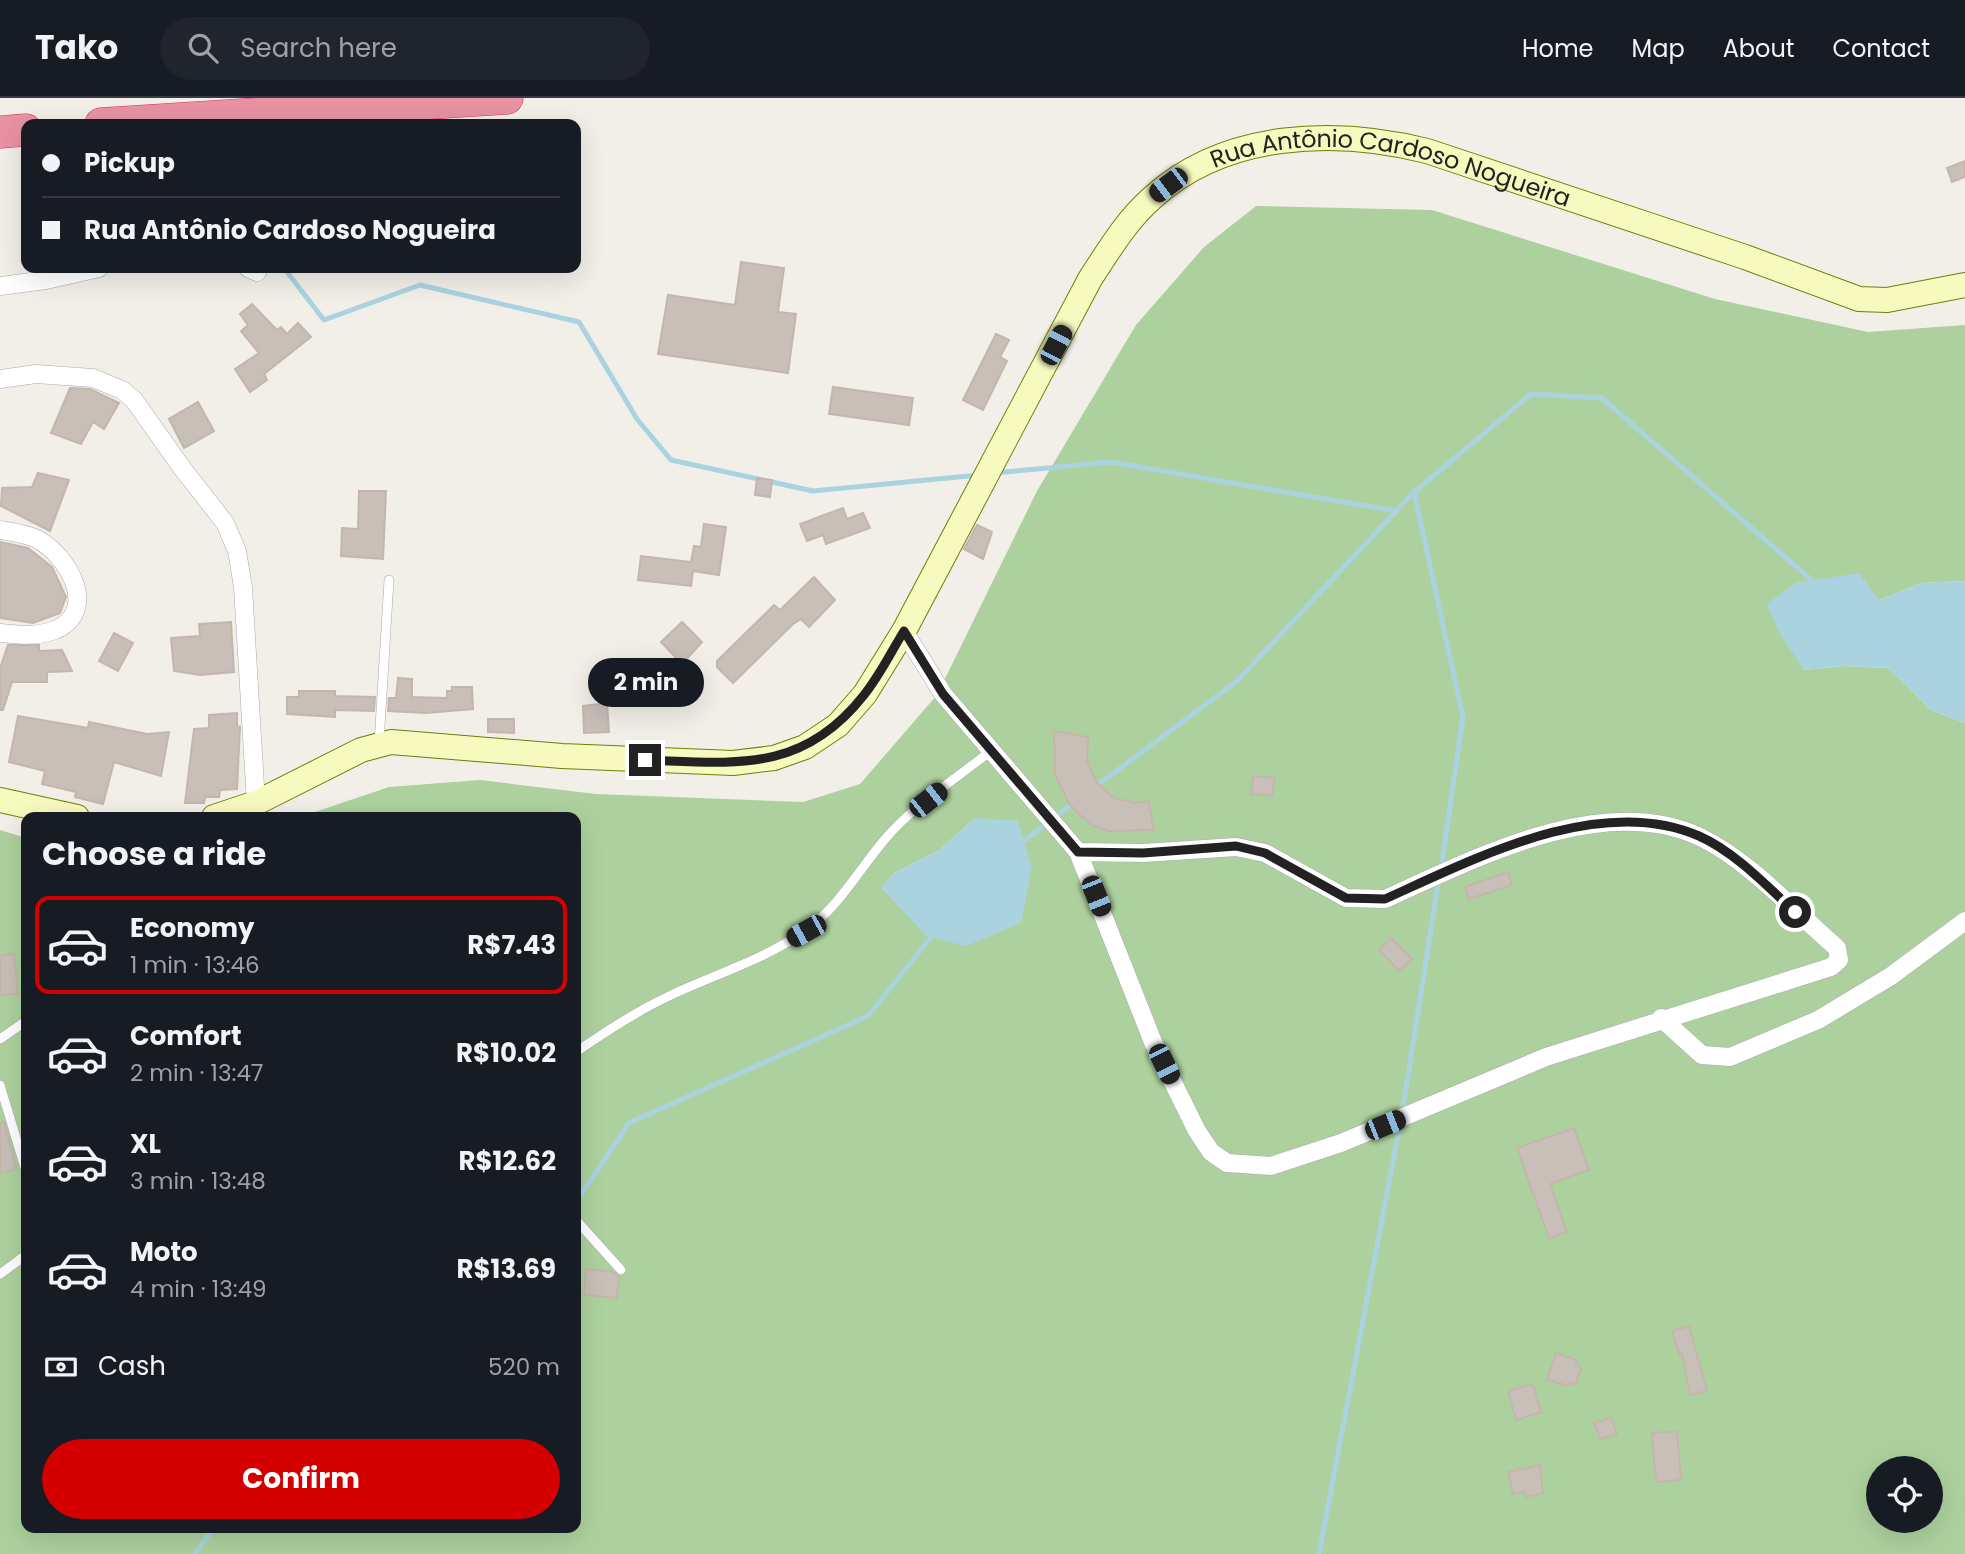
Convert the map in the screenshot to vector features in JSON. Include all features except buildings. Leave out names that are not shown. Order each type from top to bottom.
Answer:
[{"type":"highway","points":[[179,119],[507,98]]},
{"type":"highway","points":[[0,132],[21,130]]},
{"type":"main road","name":"Rua Antônio Cardoso Nogueira","points":[[229,812],[256,803],[379,744],[407,742],[562,756],[721,762],[774,758],[805,747],[838,724],[865,694],[904,631],[1090,279],[1120,233],[1151,198],[1185,172],[1220,157],[1274,142],[1333,137],[1385,140],[1427,151],[1599,208],[1859,299],[1887,300],[1965,285]]},
{"type":"main road","points":[[0,800],[54,812]]},
{"type":"street","points":[[0,286],[77,273]]},
{"type":"street","points":[[0,379],[36,374],[93,378],[121,390],[134,400],[225,523],[235,543],[243,587],[256,803]]},
{"type":"street","points":[[0,530],[37,539],[58,554],[71,572],[78,592],[77,603],[67,622],[56,629],[24,635],[0,634]]},
{"type":"street","points":[[904,631],[943,694],[1078,852],[1153,1042],[1197,1131],[1210,1152],[1227,1163],[1271,1166],[1341,1143],[1546,1057],[1661,1018],[1831,967],[1839,960],[1839,953],[1754,874],[1702,838],[1675,828],[1643,822],[1605,822],[1548,833],[1385,899],[1346,898],[1265,853],[1236,846],[1143,853],[1078,852]]},
{"type":"street","points":[[1661,1018],[1702,1055],[1730,1057],[1818,1020],[1891,976],[1965,921]]},
{"type":"lane","points":[[379,744],[389,580]]},
{"type":"lane","points":[[581,1049],[621,1021],[666,997],[770,951],[806,931],[830,909],[886,838],[907,816],[992,750]]},
{"type":"lane","points":[[0,1039],[21,1024]]},
{"type":"lane","points":[[0,1085],[21,1154]]},
{"type":"lane","points":[[581,1226],[621,1270]]},
{"type":"lane","points":[[0,1274],[21,1259]]},
{"type":"green space","points":[[1256,206],[1432,210],[1715,299],[1868,332],[1965,325],[1965,581],[1921,583],[1879,600],[1804,670],[1845,666],[1888,668],[1931,710],[1965,723],[1965,1554],[0,1554],[0,830],[21,836],[21,1533],[581,1533],[581,812],[315,812],[389,787],[480,780],[596,794],[803,802],[860,784],[937,695],[1037,491],[1136,325],[1204,247]],"holes":[[[975,818],[900,905],[882,888],[893,874],[939,850]]]},
{"type":"water","points":[[1859,573],[1879,600],[1921,583],[1965,581],[1965,723],[1931,710],[1888,668],[1845,666],[1804,670],[1778,631],[1767,604],[1796,583]]},
{"type":"water","points":[[975,818],[1018,821],[1032,867],[1021,923],[966,946],[926,936],[881,887],[893,874],[939,850]]},
{"type":"waterway","points":[[288,273],[324,320],[420,285],[579,322],[637,419],[671,460],[813,491],[979,475]]},
{"type":"waterway","points":[[1095,787],[1237,681],[1414,492],[1531,394],[1602,398],[1815,583]]},
{"type":"waterway","points":[[995,473],[1110,462],[1396,511]]},
{"type":"waterway","points":[[1414,492],[1463,717],[1441,869]]},
{"type":"waterway","points":[[1020,844],[1076,801]]},
{"type":"waterway","points":[[1402,1114],[1439,878]]},
{"type":"waterway","points":[[581,1195],[629,1123],[868,1016],[936,931]]},
{"type":"waterway","points":[[1319,1554],[1400,1124]]},
{"type":"waterway","points":[[195,1554],[210,1533]]},
{"type":"route","points":[[645,760],[733,763],[774,758],[805,747],[838,724],[865,694],[904,631],[943,694],[1078,852],[1143,853],[1236,846],[1265,853],[1346,898],[1385,899],[1438,875],[1548,833],[1605,822],[1643,822],[1675,828],[1702,838],[1754,874],[1795,912]]}]
